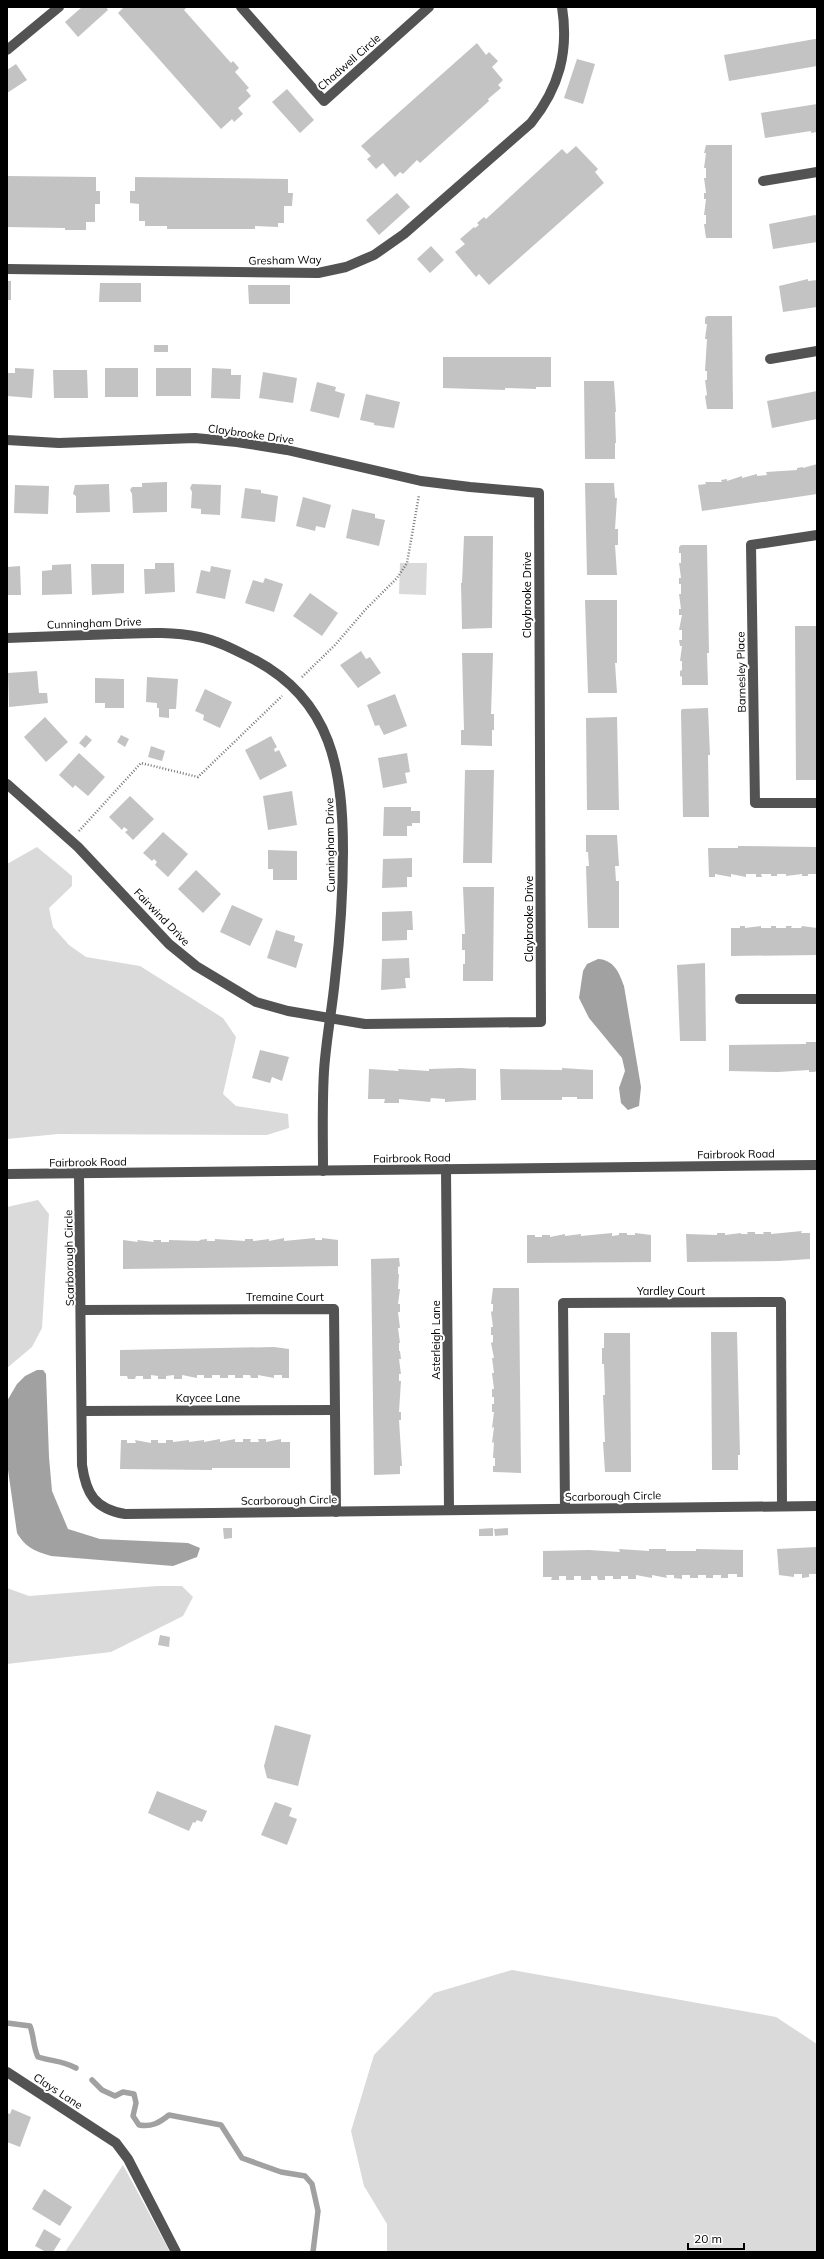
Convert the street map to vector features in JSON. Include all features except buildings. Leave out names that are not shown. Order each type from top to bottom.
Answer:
[{"type":"street","points":[[7,50],[59,7]]},
{"type":"street","name":"Chadwell Circle","points":[[241,7],[324,101],[429,7]]},
{"type":"street","name":"Gresham Way","points":[[7,269],[318,273],[346,267],[374,255],[410,229],[531,123],[546,105],[556,81],[564,54],[562,7]]},
{"type":"street","points":[[763,181],[817,172]]},
{"type":"street","points":[[770,359],[817,351]]},
{"type":"street","name":"Claybrooke Drive","points":[[7,440],[59,443],[195,438],[237,442],[287,450],[421,481],[470,487],[538,492],[541,1022],[365,1024],[329,1018]]},
{"type":"street","name":"Barnesley Place","points":[[817,535],[751,545],[755,803],[817,803]]},
{"type":"street","name":"Cunningham Drive","points":[[7,638],[144,633],[177,634],[200,637],[223,644],[272,669],[292,686],[310,706],[331,747],[338,775],[343,809],[343,894],[335,981],[329,1018],[324,1070],[323,1171]]},
{"type":"street","name":"Fairwind Drive","points":[[7,784],[70,840],[111,880],[169,944],[196,966],[256,1002],[288,1011],[329,1018]]},
{"type":"street","points":[[740,1000],[817,999]]},
{"type":"street","name":"Fairbrook Road","points":[[7,1174],[817,1165]]},
{"type":"street","name":"Asterleigh Lane","points":[[446,1170],[449,1510]]},
{"type":"street","name":"Scarborough Circle","points":[[79,1174],[82,1465],[84,1480],[90,1494],[98,1504],[112,1512],[125,1514],[817,1506]]},
{"type":"street","name":"Yardley Court","points":[[565,1508],[563,1303],[781,1302],[782,1506]]},
{"type":"street","name":"Tremaine Court","points":[[81,1310],[334,1309],[336,1512]]},
{"type":"street","name":"Kaycee Lane","points":[[82,1411],[335,1410]]},
{"type":"street","name":"Clays Lane","points":[[7,2072],[116,2143],[128,2159],[176,2252]]},
{"type":"path","points":[[70,840],[141,763],[198,778],[335,645],[397,578],[407,563],[421,481]]},
{"type":"shaded area","points":[[400,563],[427,563],[426,595],[399,594]]},
{"type":"shaded area","points":[[37,847],[72,876],[72,886],[49,908],[53,927],[69,945],[86,957],[140,966],[223,1018],[236,1037],[223,1094],[236,1106],[288,1114],[289,1128],[267,1135],[58,1134],[7,1139],[7,864]]},
{"type":"shaded area","points":[[598,959],[612,964],[618,972],[624,986],[641,1087],[639,1106],[628,1110],[621,1103],[619,1088],[625,1071],[622,1058],[589,1018],[579,998],[583,971],[587,964]]},
{"type":"shaded area","points":[[38,1200],[49,1214],[42,1328],[32,1347],[7,1368],[7,1207]]},
{"type":"shaded area","points":[[37,1370],[43,1370],[46,1374],[49,1457],[52,1491],[68,1529],[100,1539],[188,1543],[200,1548],[197,1557],[173,1566],[51,1556],[27,1546],[20,1538],[17,1533],[7,1463],[7,1401],[17,1384],[25,1376]]},
{"type":"shaded area","points":[[157,1586],[182,1586],[193,1597],[183,1616],[111,1652],[7,1664],[7,1588],[29,1596]]},
{"type":"shaded area","points":[[512,1970],[776,2017],[817,2044],[817,2252],[387,2252],[387,2224],[364,2186],[351,2131],[374,2055],[434,1993]]},
{"type":"shaded area","points":[[123,2165],[170,2252],[65,2252]]},
{"type":"waterway","points":[[7,2023],[30,2026],[38,2057],[62,2062],[76,2068]]},
{"type":"waterway","points":[[92,2080],[102,2090],[115,2096],[123,2092],[134,2094],[136,2103],[133,2116],[139,2125],[155,2124],[169,2115],[221,2125],[242,2158],[281,2172],[305,2176],[312,2184],[318,2211],[313,2252]]}]
